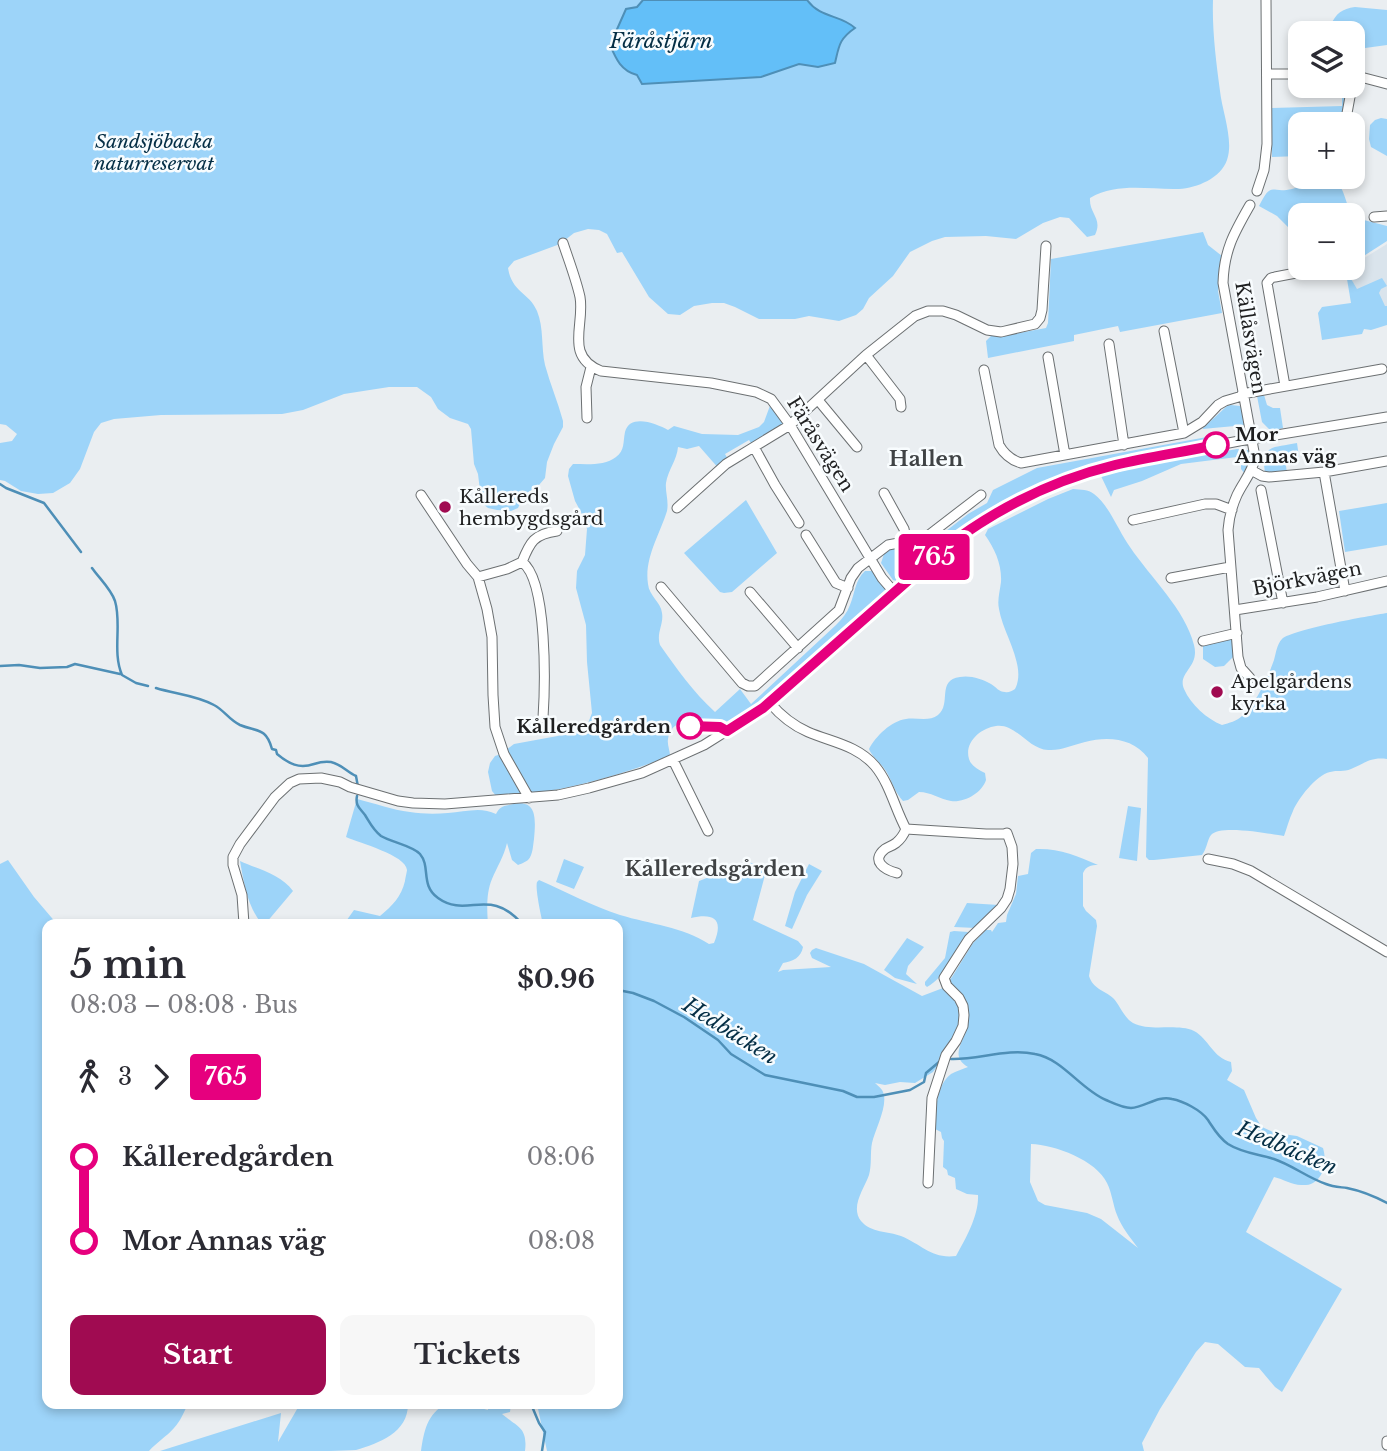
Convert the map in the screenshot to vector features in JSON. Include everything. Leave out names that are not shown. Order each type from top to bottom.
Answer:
[{"type":"street","points":[[1257,191],[1266,161],[1266,0]]},
{"type":"street","points":[[1268,74],[1288,74]]},
{"type":"street","points":[[1365,81],[1387,84]]},
{"type":"street","name":"Källåsvägen","points":[[1250,205],[1230,240],[1223,283],[1255,457],[1251,470]]},
{"type":"street","points":[[1374,217],[1387,216]]},
{"type":"street","points":[[564,243],[580,299],[579,348],[591,367],[586,387],[587,418]]},
{"type":"street","points":[[677,508],[726,464],[790,425],[866,355],[915,316],[943,311],[993,332],[1035,324],[1040,318],[1046,246]]},
{"type":"street","points":[[1286,387],[1267,283],[1271,278],[1288,275]]},
{"type":"street","points":[[1164,331],[1184,433]]},
{"type":"street","points":[[1109,344],[1125,445]]},
{"type":"street","points":[[866,355],[900,399],[901,407]]},
{"type":"street","points":[[1048,357],[1065,455]]},
{"type":"street","name":"Färåsvägen","points":[[591,367],[618,374],[711,383],[756,391],[771,399],[790,425],[882,578],[894,592]]},
{"type":"street","points":[[984,370],[999,444],[1004,453],[1021,463],[1184,433],[1202,422],[1225,401],[1242,395],[1382,369]]},
{"type":"street","points":[[818,400],[857,447]]},
{"type":"street","points":[[244,919],[242,895],[233,857],[275,797],[290,783],[307,778],[321,778],[379,796],[413,803],[445,803],[558,795],[642,773],[704,745],[770,702],[946,547],[991,516],[1049,487],[1115,465],[1387,417]]},
{"type":"street","points":[[754,447],[799,523]]},
{"type":"street","points":[[1250,678],[1239,664],[1228,530],[1238,494],[1251,470],[1269,477],[1324,472],[1387,461]]},
{"type":"street","points":[[1324,472],[1345,591]]},
{"type":"street","points":[[1261,491],[1283,603]]},
{"type":"street","points":[[884,493],[904,529],[907,542]]},
{"type":"street","points":[[421,495],[478,578],[492,637],[495,727],[504,754],[528,798]]},
{"type":"street","points":[[661,587],[743,683],[754,686],[839,610],[851,578],[858,568],[888,545],[925,538],[981,495]]},
{"type":"street","points":[[1133,520],[1205,504],[1216,504],[1232,510]]},
{"type":"street","points":[[478,578],[522,562],[527,548],[536,537],[545,532],[557,531]]},
{"type":"street","points":[[806,535],[831,577],[848,589]]},
{"type":"street","points":[[522,562],[530,570],[543,633],[543,718]]},
{"type":"street","points":[[1171,578],[1230,567]]},
{"type":"street","name":"Björkvägen","points":[[1235,610],[1345,591],[1387,580]]},
{"type":"street","points":[[750,592],[798,648]]},
{"type":"street","points":[[1203,641],[1237,633]]},
{"type":"street","points":[[770,702],[789,722],[853,748],[873,764],[880,773],[906,829]]},
{"type":"street","points":[[673,760],[708,831]]},
{"type":"street","points":[[897,873],[883,868],[879,857],[884,850],[896,843],[906,829]]},
{"type":"street","points":[[906,829],[986,835],[1007,833],[1013,851],[1012,878],[1007,899],[969,939],[944,978],[947,986],[959,998],[964,1015],[962,1026],[946,1055],[934,1090],[930,1109],[928,1183]]},
{"type":"street","points":[[1208,859],[1251,871],[1387,952]]},
{"type":"shaded area","points":[[1387,244],[1387,306],[1368,310],[1352,280],[1365,280],[1365,258]]},
{"type":"green space","name":"Sandsjöbacka naturreservat","points":[[0,0],[1213,0],[1216,57],[1229,152],[1224,166],[1214,177],[1193,187],[1123,188],[1090,198],[1097,220],[1095,235],[1087,237],[1069,218],[1060,217],[1043,223],[1016,239],[986,236],[945,237],[932,241],[910,252],[893,276],[869,298],[863,309],[856,315],[839,321],[809,316],[795,319],[759,319],[724,303],[694,306],[680,315],[668,314],[649,297],[622,252],[617,253],[607,234],[599,230],[588,229],[574,233],[560,244],[514,261],[508,268],[513,283],[534,305],[539,317],[545,365],[563,427],[547,462],[545,478],[524,495],[518,508],[511,511],[488,508],[483,504],[468,424],[450,418],[438,409],[431,397],[417,387],[389,387],[344,394],[303,410],[282,414],[161,415],[114,419],[101,423],[94,432],[80,469],[70,483],[53,493],[38,494],[21,491],[0,480],[0,443],[12,441],[17,434],[6,425],[0,424]]},
{"type":"green space","points":[[1355,7],[1387,10],[1387,45],[1365,48],[1365,21],[1333,21],[1343,10]]},
{"type":"green space","points":[[1342,98],[1348,98],[1346,112],[1288,112],[1288,156],[1272,157],[1272,108],[1342,106]]},
{"type":"green space","points":[[1381,118],[1387,119],[1387,156],[1371,147],[1369,139],[1370,125]]},
{"type":"green space","points":[[1341,189],[1347,203],[1288,203],[1288,227],[1277,216],[1259,206],[1269,191]]},
{"type":"green space","points":[[1365,220],[1387,226],[1387,241],[1365,255]]},
{"type":"green space","points":[[1203,232],[1208,245],[1222,256],[1218,291],[1222,313],[1120,332],[1118,326],[1074,335],[1074,341],[988,358],[986,341],[992,335],[1046,328],[1051,259]]},
{"type":"green space","points":[[1382,278],[1387,286],[1379,293],[1387,306],[1387,325],[1371,330],[1364,329],[1362,334],[1322,340],[1318,313],[1322,307],[1351,303],[1347,280],[1352,280],[1357,289]]},
{"type":"green space","points":[[1264,395],[1267,405],[1280,408],[1283,428],[1271,431],[1262,422],[1257,396]]},
{"type":"green space","points":[[771,403],[785,425],[753,446],[749,440],[725,454],[729,461],[720,470],[699,446],[687,449],[678,447],[666,483],[667,511],[650,556],[647,574],[649,588],[662,613],[660,645],[692,688],[715,712],[740,689],[751,704],[836,625],[847,611],[857,583],[865,571],[875,571],[885,587],[885,598],[774,696],[737,721],[714,724],[707,719],[678,724],[670,732],[668,739],[670,756],[585,783],[497,797],[492,791],[488,772],[495,756],[514,744],[585,731],[592,713],[586,625],[576,588],[577,571],[585,555],[587,529],[575,501],[568,476],[569,469],[573,464],[612,460],[622,449],[628,426],[638,421],[668,430],[674,426],[702,434],[738,435],[759,427],[764,422]]},
{"type":"green space","points":[[1227,406],[1240,406],[1243,410],[1246,425],[1202,429]]},
{"type":"green space","points":[[1207,437],[1211,442],[1173,450],[1023,495],[900,582],[893,580],[881,563],[884,554],[889,550],[929,544],[987,503],[993,490],[1037,468]]},
{"type":"green space","points":[[1297,443],[1299,457],[1285,459],[1287,473],[1265,472],[1265,456],[1270,449]]},
{"type":"green space","points":[[1237,449],[1248,450],[1253,456],[1245,474],[1237,457],[1181,464],[1114,490],[1111,497],[1101,476],[1147,465]]},
{"type":"green space","points":[[1073,489],[1089,491],[1099,499],[1130,547],[1175,606],[1189,632],[1195,653],[1192,665],[1183,678],[1184,689],[1200,711],[1222,725],[1240,718],[1252,705],[1265,682],[1282,639],[1315,627],[1387,613],[1387,759],[1372,760],[1348,770],[1330,772],[1319,778],[1295,806],[1284,836],[1224,830],[1211,835],[1202,855],[1154,860],[1146,857],[1148,758],[1135,746],[1120,740],[1094,740],[1048,750],[1035,746],[1010,728],[990,727],[975,737],[969,747],[970,761],[985,773],[984,785],[977,793],[956,801],[919,792],[903,801],[886,771],[869,749],[880,734],[900,720],[938,715],[944,705],[946,687],[953,679],[976,678],[1006,692],[1015,689],[1018,680],[1016,660],[999,609],[1000,569],[995,552],[985,535],[988,529]]},
{"type":"green space","points":[[746,500],[777,553],[732,592],[720,592],[684,553]]},
{"type":"green space","points":[[1387,503],[1387,545],[1345,552],[1339,511]]},
{"type":"green space","points":[[1234,640],[1237,653],[1224,666],[1215,667],[1203,659],[1203,644]]},
{"type":"green space","points":[[357,799],[397,810],[429,814],[478,810],[496,814],[504,806],[518,803],[530,806],[534,816],[532,853],[528,860],[518,865],[512,860],[507,843],[489,890],[488,919],[348,919],[354,910],[380,916],[399,896],[407,870],[399,859],[346,837]]},
{"type":"green space","points":[[1128,806],[1141,808],[1137,861],[1119,858]]},
{"type":"green space","points":[[1036,849],[1060,851],[1098,865],[1089,866],[1083,873],[1083,906],[1096,920],[1097,926],[1089,976],[1093,984],[1113,998],[1133,1023],[1147,1027],[1187,1029],[1199,1034],[1220,1057],[1231,1062],[1232,1071],[1227,1080],[1244,1090],[1262,1127],[1275,1133],[1297,1136],[1323,1148],[1325,1161],[1319,1178],[1308,1185],[1301,1185],[1274,1177],[1246,1232],[1342,1289],[1282,1392],[1259,1368],[1245,1367],[1218,1344],[1205,1342],[1160,1409],[1142,1443],[1144,1451],[547,1451],[538,1409],[623,1409],[623,919],[542,919],[537,882],[539,880],[610,911],[677,930],[709,944],[714,943],[717,935],[715,920],[706,916],[691,918],[699,881],[748,862],[759,865],[765,869],[765,875],[753,920],[798,941],[803,947],[793,960],[783,963],[778,972],[831,967],[812,958],[810,953],[816,948],[864,964],[922,996],[943,988],[973,943],[986,930],[992,932],[998,923],[1006,922],[1016,894],[1018,876],[1028,874],[1031,853]],"holes":[[[967,1027],[959,1048],[959,1058],[968,1067],[951,1074],[942,1086],[937,1100],[935,1129],[941,1132],[944,1141],[943,1167],[948,1175],[955,1178],[956,1189],[978,1195],[978,1203],[971,1226],[956,1256],[947,1256],[933,1253],[901,1236],[870,1228],[858,1216],[857,1204],[869,1175],[872,1143],[884,1102],[882,1090],[875,1083],[915,1083],[933,1072]],[[1031,1144],[1074,1155],[1102,1175],[1109,1187],[1119,1220],[1138,1248],[1101,1219],[1038,1201],[1030,1182]]]},
{"type":"green space","points":[[564,859],[584,867],[574,889],[556,882]]},
{"type":"green space","points":[[8,860],[53,919],[42,919],[42,1409],[186,1409],[176,1426],[149,1451],[0,1451],[0,864]]},
{"type":"green space","points":[[240,861],[275,876],[293,891],[269,919],[258,919],[247,894]]},
{"type":"green space","points":[[809,864],[822,871],[807,895],[792,929],[785,926],[795,892]]},
{"type":"green space","points":[[967,903],[999,905],[976,928],[954,927]]},
{"type":"green space","points":[[950,932],[968,932],[946,970],[927,987],[925,982],[945,958]]},
{"type":"green space","points":[[907,938],[924,947],[908,966],[906,974],[917,984],[895,978],[884,970]]},
{"type":"green space","points":[[297,1409],[408,1409],[403,1422],[391,1435],[356,1450],[160,1451],[281,1413],[278,1442]]},
{"type":"green space","points":[[439,1409],[510,1409],[510,1412],[502,1414],[523,1432],[525,1451],[421,1451],[425,1430]]},
{"type":"water","name":"Färåstjärn","points":[[643,0],[807,0],[824,14],[843,20],[855,28],[840,43],[835,63],[818,67],[799,64],[761,77],[642,84],[637,75],[620,64],[610,45],[626,9],[637,7]]},
{"type":"waterway","points":[[0,484],[44,503],[81,552]]},
{"type":"waterway","points":[[92,568],[115,601],[118,657],[122,675],[148,686]]},
{"type":"waterway","points":[[0,666],[40,668],[75,664],[120,674]]},
{"type":"waterway","name":"Hedbäcken","points":[[156,688],[214,705],[236,723],[264,734],[272,749],[290,763],[299,766],[324,762],[338,764],[356,776],[358,787]]},
{"type":"waterway","name":"Hedbäcken","points":[[357,796],[358,807],[378,834],[420,854],[429,887],[438,898],[459,906],[499,907],[517,919]]},
{"type":"waterway","name":"Hedbäcken","points":[[623,991],[654,1001],[684,1017],[718,1040],[731,1054],[765,1075],[843,1091],[857,1097],[874,1097],[910,1090],[924,1082],[926,1073],[939,1062]]},
{"type":"waterway","name":"Hedbäcken","points":[[951,1059],[1014,1052],[1035,1054],[1054,1062],[1097,1095],[1121,1106],[1131,1108],[1167,1098],[1176,1100],[1201,1113],[1216,1133],[1233,1147],[1281,1162],[1329,1185],[1358,1191],[1387,1203]]},
{"type":"waterway","points":[[533,1409],[545,1432],[542,1451]]},
{"type":"bus line","name":"765","points":[[690,726],[720,727],[727,731],[763,708],[946,547],[967,531],[1015,503],[1049,487],[1115,465],[1216,445]]},
{"type":"place","name":"Mor Annas väg","points":[[1216,445]]},
{"type":"place","name":"Kållereds hembygdsgård","points":[[445,507]]},
{"type":"place","name":"Apelgårdens kyrka","points":[[1217,692]]},
{"type":"place","name":"Kålleredgården","points":[[690,726]]},
{"type":"district","name":"Hallen","points":[[926,459]]},
{"type":"district","name":"Kålleredsgården","points":[[715,869]]}]
